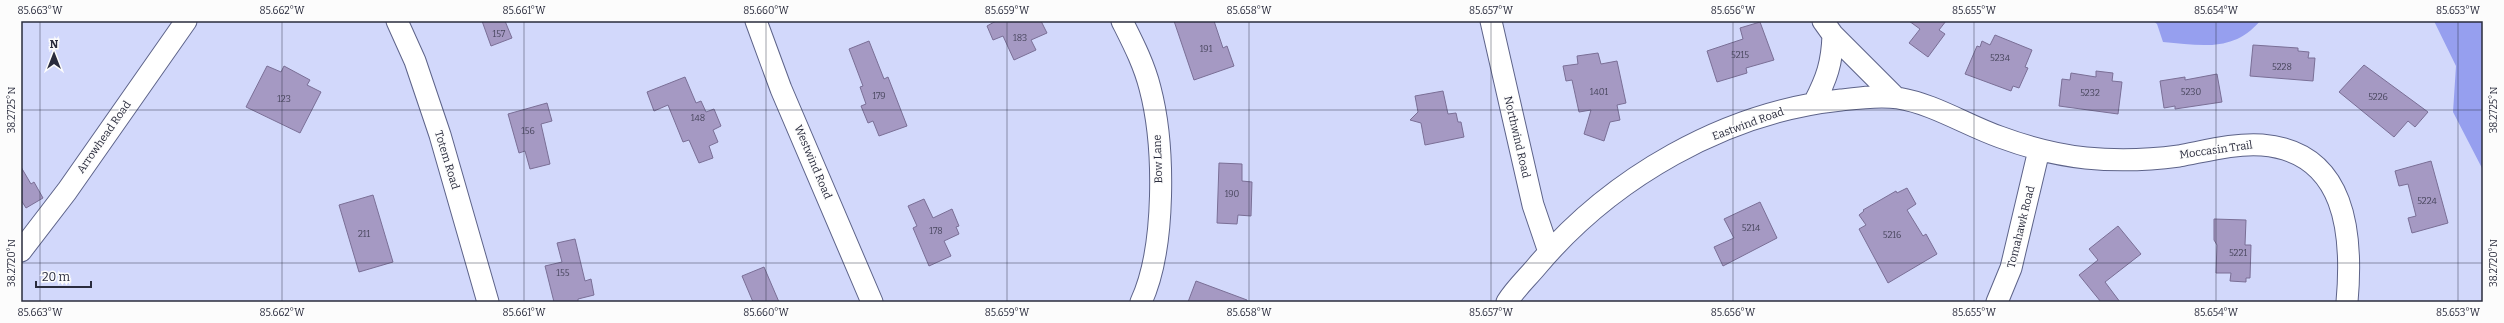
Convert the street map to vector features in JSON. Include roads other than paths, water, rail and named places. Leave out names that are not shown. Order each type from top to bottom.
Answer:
[{"type":"street","name":"Arrowhead Road","points":[[21,251],[67,191],[186,21]]},
{"type":"street","name":"Totem Road","points":[[397,21],[415,61],[440,135],[488,302]]},
{"type":"street","name":"Westwind Road","points":[[756,21],[781,89],[872,302]]},
{"type":"street","name":"Bow Lane","points":[[1122,21],[1139,54],[1150,88],[1157,124],[1160,170],[1159,227],[1152,269],[1141,302]]},
{"type":"street","name":"Northwind Road","points":[[1491,21],[1533,205],[1549,252]]},
{"type":"street","points":[[1828,28],[1895,97]]},
{"type":"street","points":[[1814,103],[1824,83],[1832,61],[1828,28]]},
{"type":"street","name":"Eastwind Road","points":[[1507,302],[1549,252],[1597,206],[1648,169],[1696,143],[1751,121],[1814,103],[1895,97],[1920,103],[1999,137],[2039,150]]},
{"type":"street","name":"Moccasin Trail","points":[[2039,150],[2085,158],[2132,159],[2175,156],[2248,145],[2261,145],[2274,146],[2294,154],[2308,161],[2327,179],[2335,190],[2344,212],[2349,286],[2347,302]]},
{"type":"street","name":"Tomahawk Road","points":[[1997,302],[2011,268],[2039,150]]}]
